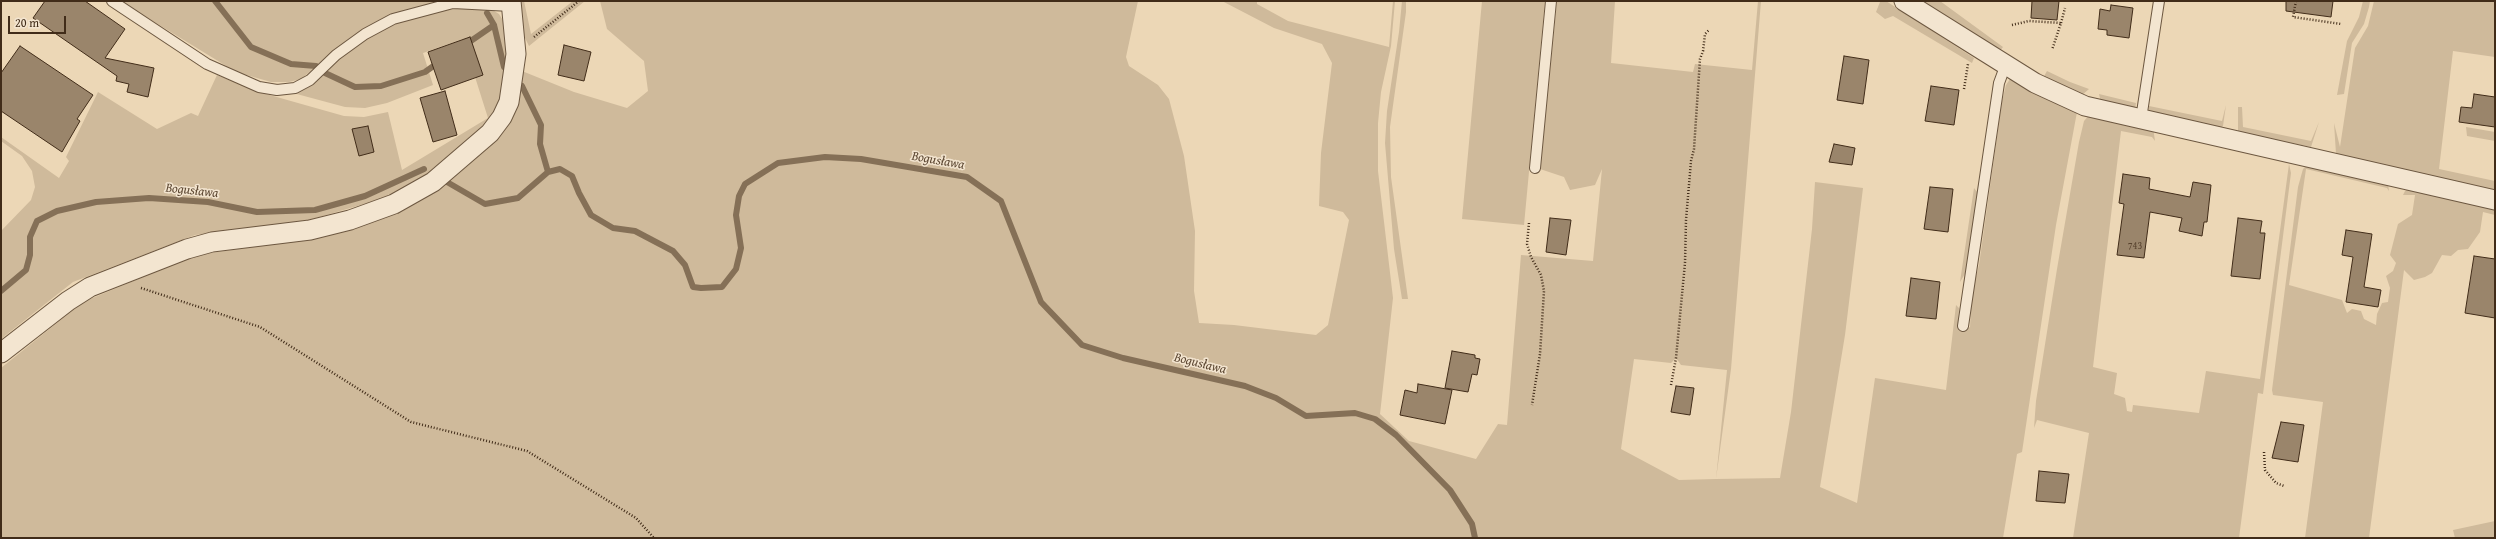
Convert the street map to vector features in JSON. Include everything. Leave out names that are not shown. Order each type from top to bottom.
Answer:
[{"type":"street","points":[[1904,1],[2035,83],[2085,106],[2495,200]]},
{"type":"street","points":[[1,353],[68,301],[90,287],[187,248],[212,242],[310,230],[394,204],[433,182],[490,133],[502,117],[509,102],[516,54],[511,3]]},
{"type":"lane","points":[[112,1],[207,64],[259,87],[277,90],[295,88],[310,80],[336,55],[365,34],[393,19],[453,3],[511,3]]},
{"type":"lane","points":[[1535,168],[1551,1]]},
{"type":"lane","points":[[2141,119],[2159,1]]},
{"type":"lane","points":[[1963,326],[1999,83],[2006,64]]},
{"type":"path","points":[[516,54],[579,1]]},
{"type":"path","points":[[2296,1],[2293,17],[2341,24]]},
{"type":"path","points":[[2052,50],[2065,8]]},
{"type":"path","points":[[2012,24],[2029,21],[2061,23]]},
{"type":"path","points":[[1671,385],[1676,358],[1684,271],[1686,220],[1691,161],[1694,149],[1700,58],[1703,51],[1705,34],[1709,30]]},
{"type":"path","points":[[1964,89],[1969,61]]},
{"type":"path","points":[[1529,223],[1527,244],[1531,257],[1541,275],[1544,291],[1540,354],[1532,405]]},
{"type":"path","points":[[112,278],[260,327],[411,422],[527,451],[636,518],[654,538]]},
{"type":"path","points":[[2264,452],[2265,470],[2272,480],[2284,486]]},
{"type":"shaded area","points":[[120,1],[445,1],[388,16],[354,35],[301,79],[289,82],[271,82],[236,72]]},
{"type":"shaded area","points":[[519,1],[524,1],[531,34],[573,1],[585,1],[529,46],[521,30]]},
{"type":"shaded area","points":[[600,1],[1138,1],[1126,57],[1129,66],[1158,85],[1169,99],[1184,156],[1195,231],[1194,291],[1199,323],[1234,325],[1316,335],[1328,325],[1349,220],[1343,212],[1319,206],[1321,153],[1332,63],[1322,44],[1274,28],[1222,1],[1257,1],[1257,4],[1288,21],[1389,47],[1393,1],[1395,1],[1391,46],[1381,92],[1378,123],[1378,171],[1393,298],[1380,414],[1409,441],[1476,459],[1498,424],[1507,425],[1521,255],[1593,261],[1602,169],[1595,185],[1570,190],[1564,177],[1540,169],[1557,1],[1615,1],[1611,63],[1693,72],[1695,64],[1752,70],[1758,1],[1761,1],[1731,369],[1716,479],[1780,478],[1791,412],[1812,229],[1815,182],[1863,188],[1845,335],[1820,487],[1857,503],[1875,378],[1946,390],[1956,305],[1959,308],[1958,329],[1963,332],[1970,327],[1972,292],[1979,265],[2002,101],[2006,85],[2010,79],[2077,112],[2056,225],[2022,452],[2017,454],[2003,538],[1,538],[1,368],[83,302],[196,255],[310,239],[403,211],[464,164],[522,71],[574,92],[627,108],[648,91],[644,61],[607,29]],"holes":[[[1676,358],[1681,365],[1727,370],[1716,479],[1679,480],[1621,449],[1634,359],[1671,363]]]},
{"type":"shaded area","points":[[1402,1],[1406,1],[1406,12],[1390,127],[1391,177],[1408,299],[1402,299],[1394,249],[1385,143],[1387,111],[1399,32]]},
{"type":"shaded area","points":[[1482,1],[1545,1],[1524,225],[1462,219]]},
{"type":"shaded area","points":[[1886,1],[1974,58],[1972,63],[1893,16],[1885,19],[1876,12],[1880,2]]},
{"type":"shaded area","points":[[1915,1],[1940,1],[2003,47],[1999,52]]},
{"type":"shaded area","points":[[2363,1],[2370,1],[2369,7],[2364,24],[2352,43],[2344,94],[2337,95],[2347,41],[2359,17]]},
{"type":"shaded area","points":[[2374,1],[2495,1],[2495,57],[2453,51],[2439,169],[2495,181],[2495,191],[2336,154],[2334,123],[2340,147],[2355,48],[2368,26]]},
{"type":"shaded area","points":[[468,8],[491,9],[499,14],[504,22],[509,40],[499,109],[495,119],[437,168],[395,195],[309,220],[195,235],[73,282],[1,339],[1,231],[31,200],[35,187],[32,171],[22,156],[1,141],[1,137],[59,178],[69,161],[66,157],[98,92],[157,129],[191,113],[198,116],[217,75],[259,92],[344,116],[364,117],[388,112],[402,170],[488,118],[463,39],[423,53],[433,85],[387,103],[365,108],[345,107],[293,93],[372,34],[405,20],[434,11]]},
{"type":"shaded area","points":[[2047,71],[2089,89],[2081,96],[2043,78]]},
{"type":"shaded area","points":[[2099,94],[2136,103],[2135,110],[2101,103]]},
{"type":"shaded area","points":[[2226,105],[2223,126],[2220,128],[2149,113],[2149,106],[2222,121]]},
{"type":"shaded area","points":[[2238,107],[2242,107],[2243,127],[2311,141],[2319,122],[2311,147],[2238,132]]},
{"type":"shaded area","points":[[2091,113],[2153,127],[2155,141],[2152,137],[2121,131],[2093,367],[2117,373],[2114,394],[2125,398],[2127,411],[2132,412],[2133,405],[2199,413],[2206,371],[2260,379],[2289,164],[2291,173],[2263,394],[2258,393],[2239,538],[2073,538],[2089,433],[2037,420],[2034,428],[2036,401],[2079,142],[2084,121]]},
{"type":"shaded area","points":[[2466,127],[2495,132],[2495,141],[2467,136]]},
{"type":"shaded area","points":[[2308,164],[2388,184],[2389,191],[2387,188],[2306,169],[2289,285],[2342,300],[2347,313],[2352,309],[2361,311],[2364,319],[2376,325],[2377,314],[2382,303],[2388,302],[2390,288],[2386,276],[2393,271],[2396,263],[2390,255],[2398,224],[2412,215],[2415,195],[2403,195],[2405,191],[2411,187],[2495,207],[2495,215],[2483,212],[2480,232],[2468,249],[2458,250],[2451,256],[2442,255],[2432,273],[2425,277],[2414,280],[2404,270],[2369,538],[2305,538],[2323,402],[2273,395],[2272,390],[2298,187],[2303,169]]},
{"type":"shaded area","points":[[1974,188],[1978,193],[1966,272],[1960,282]]},
{"type":"shaded area","points":[[2495,521],[2495,538],[2455,538],[2453,530]]},
{"type":"building","points":[[45,1],[85,1],[125,29],[105,58],[154,68],[148,97],[127,92],[129,84],[116,81],[117,76],[33,18]]},
{"type":"building","points":[[2032,1],[2059,1],[2057,20],[2031,18]]},
{"type":"building","points":[[2286,1],[2333,1],[2331,17],[2286,11]]},
{"type":"building","points":[[2111,5],[2133,8],[2129,38],[2107,35],[2107,30],[2098,29],[2100,9],[2110,11]]},
{"type":"building","points":[[470,37],[483,75],[441,90],[428,52]]},
{"type":"building","points":[[564,45],[591,52],[584,81],[558,75]]},
{"type":"building","points":[[20,46],[93,95],[77,119],[80,121],[62,152],[1,111],[1,73]]},
{"type":"building","points":[[1844,56],[1869,60],[1863,104],[1837,100]]},
{"type":"building","points":[[1931,86],[1959,90],[1954,125],[1925,121]]},
{"type":"building","points":[[445,91],[457,135],[433,142],[420,98]]},
{"type":"building","points":[[2474,94],[2495,97],[2495,127],[2459,122],[2461,107],[2472,108]]},
{"type":"building","points":[[368,126],[374,152],[359,156],[352,129]]},
{"type":"building","points":[[1834,144],[1855,148],[1852,165],[1829,162]]},
{"type":"building","points":[[2123,174],[2150,178],[2149,189],[2190,197],[2193,182],[2211,185],[2207,222],[2204,222],[2202,236],[2179,231],[2182,218],[2150,212],[2144,258],[2117,255],[2124,204],[2119,203]]},
{"type":"building","points":[[1930,187],[1953,189],[1948,232],[1924,229]]},
{"type":"building","points":[[1550,218],[1571,220],[1566,255],[1546,252]]},
{"type":"building","points":[[2238,218],[2262,221],[2260,233],[2265,233],[2260,279],[2231,276]]},
{"type":"building","points":[[2346,230],[2372,234],[2364,287],[2381,290],[2378,307],[2346,302],[2353,257],[2342,255]]},
{"type":"building","points":[[2474,256],[2495,259],[2495,318],[2465,313]]},
{"type":"building","points":[[1911,278],[1940,282],[1936,319],[1906,316]]},
{"type":"building","points":[[1452,351],[1475,355],[1475,358],[1480,359],[1477,375],[1472,374],[1468,392],[1445,388]]},
{"type":"building","points":[[1418,384],[1452,390],[1445,424],[1400,415],[1405,390],[1417,393]]},
{"type":"building","points":[[1676,386],[1694,388],[1690,415],[1671,412]]},
{"type":"building","points":[[2281,422],[2304,425],[2298,462],[2272,458]]},
{"type":"building","points":[[2039,471],[2069,474],[2065,503],[2036,501]]},
{"type":"waterway","points":[[215,1],[251,47],[291,64],[316,66]]},
{"type":"waterway","points":[[487,13],[494,25],[504,67]]},
{"type":"waterway","points":[[465,45],[494,25]]},
{"type":"waterway","points":[[325,73],[355,87],[381,86],[425,72],[439,62]]},
{"type":"waterway","points":[[522,86],[541,125],[540,144],[548,172]]},
{"type":"waterway","name":"Bogusława","points":[[447,182],[485,204],[518,198],[548,172],[560,169],[572,176],[591,215],[613,228],[635,231],[673,251],[685,265],[693,287],[701,288],[722,287],[736,269],[741,248],[736,215],[739,196],[745,184],[778,163],[825,157],[861,159],[967,177],[1001,201],[1041,302],[1082,345],[1123,358],[1245,386],[1276,398],[1306,416],[1355,413],[1375,419],[1396,435],[1450,490],[1472,524],[1475,538]]},
{"type":"waterway","name":"Bogusława","points":[[1,291],[26,270],[30,255],[30,237],[37,221],[57,211],[96,202],[149,198],[208,202],[257,212],[315,210],[365,196],[424,169]]}]
